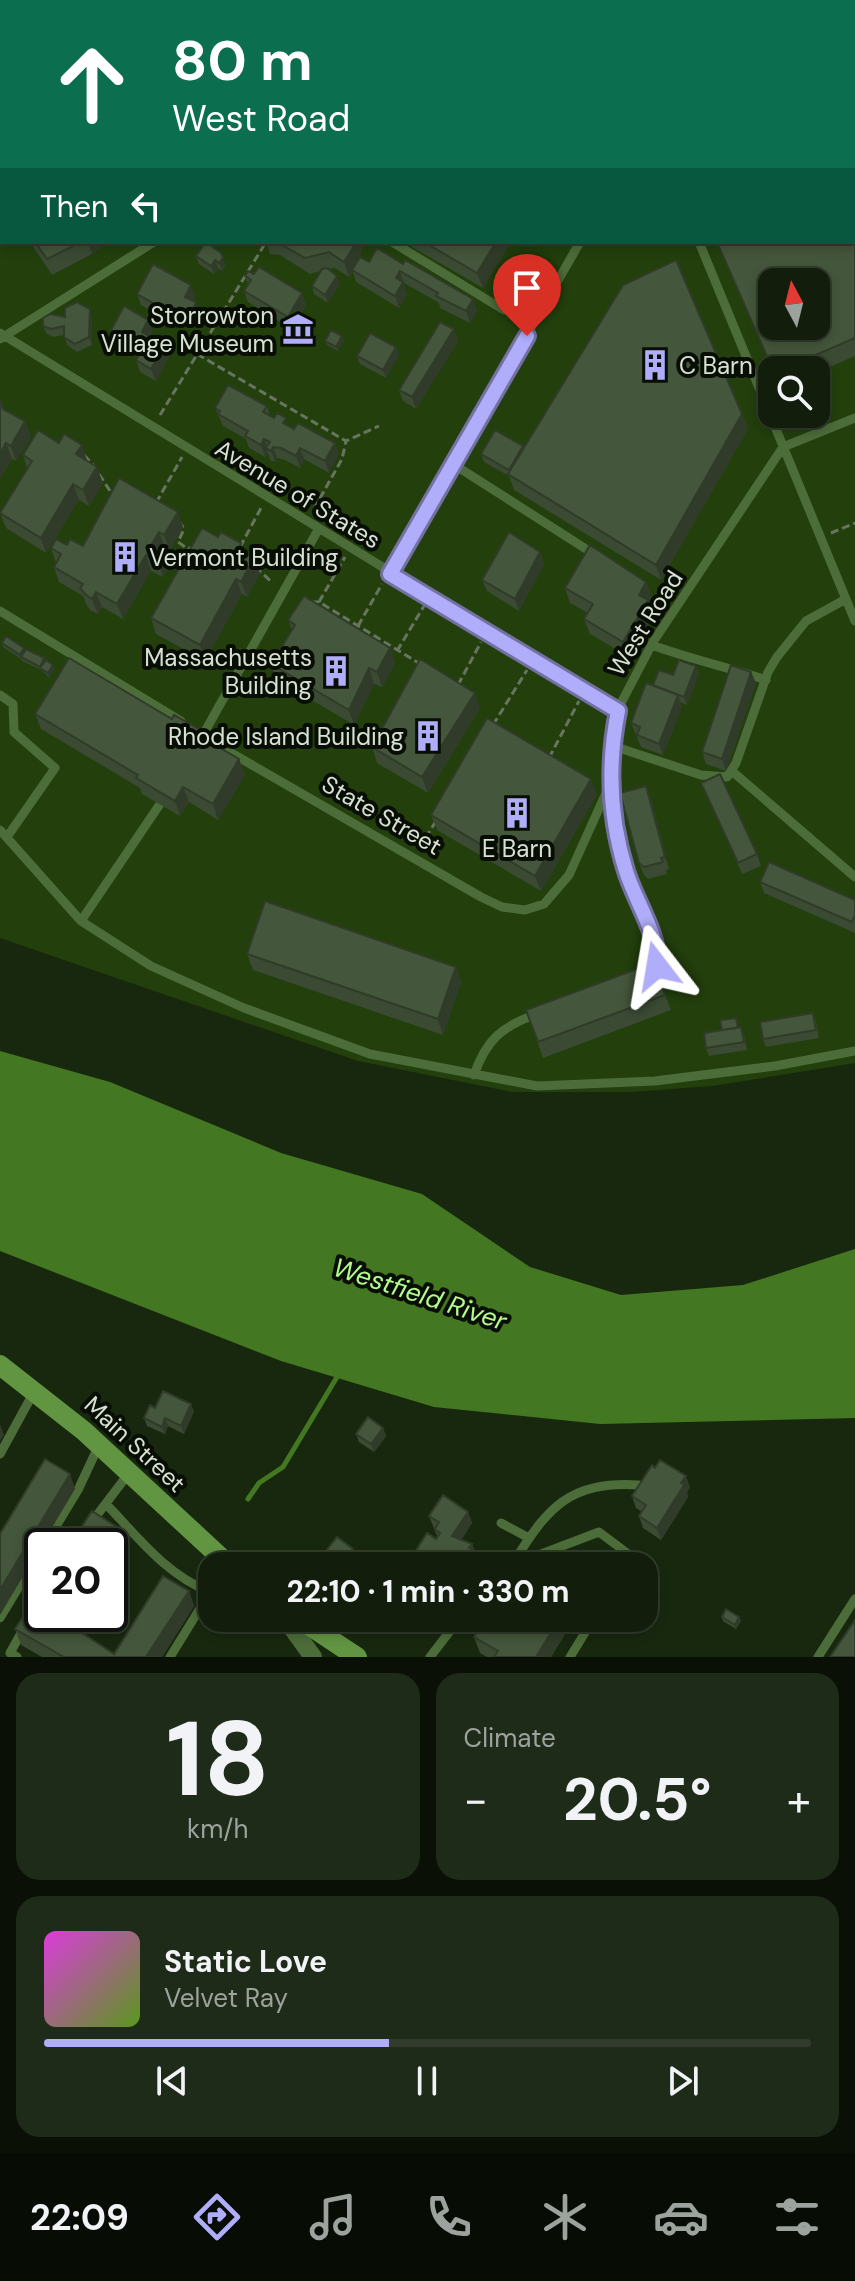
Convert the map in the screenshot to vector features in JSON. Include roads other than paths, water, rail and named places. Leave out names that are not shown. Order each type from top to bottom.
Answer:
[{"type":"main road","name":"Main Street","points":[[0,1365],[35,1390],[99,1445],[215,1552]]},
{"type":"main road","points":[[319,1632],[357,1657]]},
{"type":"street","points":[[295,1632],[313,1657]]},
{"type":"lane","points":[[1,336],[151,244]]},
{"type":"lane","points":[[395,244],[504,310]]},
{"type":"lane","points":[[389,574],[579,244]]},
{"type":"lane","points":[[700,244],[855,621]]},
{"type":"lane","name":"Avenue of States","points":[[1,336],[618,711]]},
{"type":"lane","points":[[783,447],[855,418]]},
{"type":"lane","name":"West Road","points":[[544,904],[569,875],[600,813],[609,780],[618,711],[652,645],[783,447]]},
{"type":"lane","points":[[453,464],[586,549]]},
{"type":"lane","points":[[201,739],[318,530]]},
{"type":"lane","points":[[613,746],[715,778],[727,777],[733,772],[766,680],[797,629],[846,599]]},
{"type":"lane","name":"State Street","points":[[0,611],[150,700],[201,739],[502,907],[525,910],[544,904]]},
{"type":"lane","points":[[652,645],[709,666],[728,667],[766,680]]},
{"type":"lane","points":[[0,695],[13,704],[14,732],[55,768],[3,833],[81,921],[151,966],[244,1008],[370,1054],[537,1086],[655,1081],[775,1066],[855,1051]]},
{"type":"lane","points":[[733,772],[855,877]]},
{"type":"lane","points":[[609,780],[614,823],[626,871],[657,957],[657,966],[634,979]]},
{"type":"lane","points":[[81,921],[160,804]]},
{"type":"lane","points":[[474,1075],[483,1050],[499,1030],[550,1009]]},
{"type":"lane","points":[[0,1454],[35,1390]]},
{"type":"lane","points":[[55,1528],[78,1490],[99,1445]]},
{"type":"lane","points":[[89,1528],[129,1473]]},
{"type":"lane","points":[[520,1552],[562,1500],[595,1486],[639,1485]]},
{"type":"lane","points":[[106,1504],[161,1563],[177,1577],[198,1586]]},
{"type":"lane","points":[[501,1523],[529,1538]]},
{"type":"lane","points":[[554,1552],[599,1532],[626,1552]]},
{"type":"lane","points":[[0,1618],[24,1579]]},
{"type":"lane","points":[[818,1657],[855,1599]]},
{"type":"lane","points":[[170,1657],[198,1612]]},
{"type":"lane","points":[[17,1657],[10,1653],[24,1629]]},
{"type":"lane","points":[[430,1657],[449,1632]]},
{"type":"lane","points":[[570,1657],[585,1632]]},
{"type":"water","name":"Westfield River","points":[[0,1051],[110,1082],[281,1153],[422,1194],[530,1267],[621,1295],[743,1285],[855,1249],[855,1418],[600,1424],[434,1407],[281,1361],[0,1251]]},
{"type":"waterway","points":[[248,1499],[259,1483],[283,1467],[340,1372]]},
{"type":"place","name":"Storrowton Village Museum","points":[[298,329]]},
{"type":"place","name":"C Barn","points":[[655,365]]},
{"type":"place","name":"Vermont Building","points":[[125,557]]},
{"type":"place","name":"Massachusetts Building","points":[[336,671]]},
{"type":"place","name":"Rhode Island Building","points":[[428,736]]},
{"type":"place","name":"E Barn","points":[[517,813]]}]
